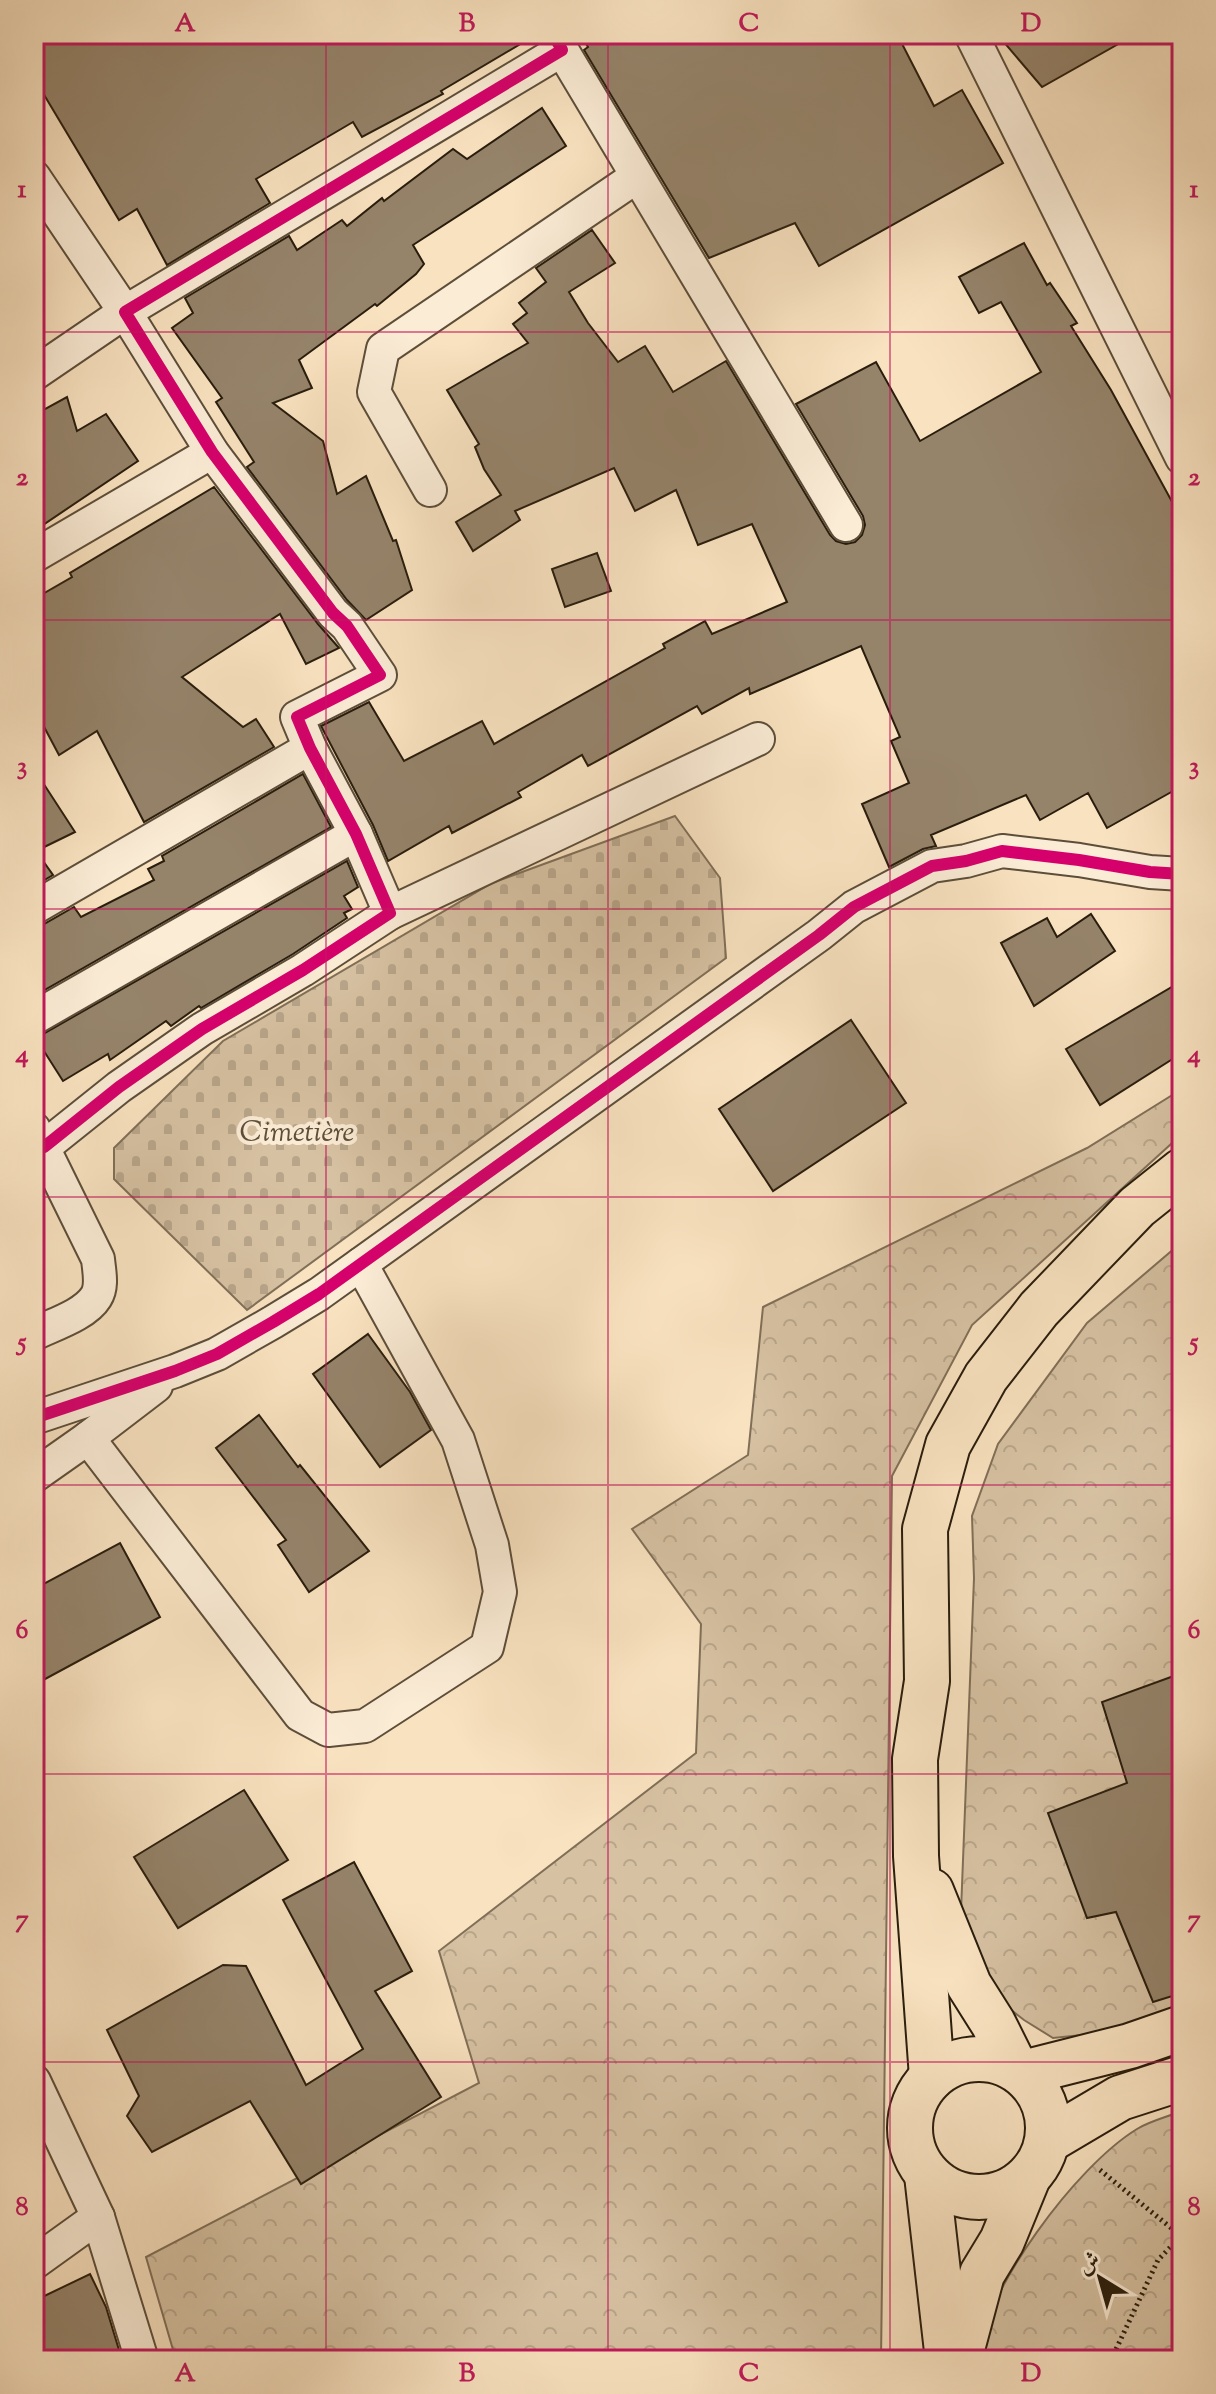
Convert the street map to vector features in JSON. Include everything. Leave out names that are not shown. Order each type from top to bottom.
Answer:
[{"type":"main road","points":[[932,2077],[916,1856],[915,1759],[927,1681],[925,1529],[948,1445],[986,1377],[1039,1309],[1137,1207],[1182,1171]]},
{"type":"main road","points":[[916,1856],[969,1985],[1019,2070],[1039,2092],[1048,2115],[1049,2140],[1041,2161],[1027,2180],[1002,2241],[982,2274],[978,2354]]},
{"type":"main road","points":[[1027,2180],[1008,2192],[987,2198],[965,2197],[944,2189],[927,2175],[915,2157],[910,2136],[911,2114],[919,2094],[932,2077],[950,2065],[972,2059],[994,2059],[1019,2070],[1130,2046],[1182,2028]]},
{"type":"main road","points":[[1049,2140],[1120,2098],[1182,2078]]},
{"type":"main road","points":[[927,2175],[948,2360]]},
{"type":"street","points":[[971,34],[1172,411],[1182,458]]},
{"type":"street","points":[[34,374],[125,312],[558,42],[846,525]]},
{"type":"street","points":[[430,490],[374,392],[383,349],[636,177]]},
{"type":"street","points":[[38,193],[125,312],[212,452],[333,613],[347,626],[380,675],[297,717],[356,834],[390,913]]},
{"type":"street","points":[[34,556],[212,452]]},
{"type":"street","points":[[34,1334],[80,1311],[96,1298],[101,1282],[98,1259],[39,1138],[202,1029],[303,970],[390,913],[758,739]]},
{"type":"street","points":[[34,908],[310,748]]},
{"type":"street","points":[[34,1018],[356,834]]},
{"type":"street","points":[[34,1418],[175,1371],[217,1354],[273,1322],[361,1264],[807,944],[854,907],[932,866],[1002,851],[1182,874]]},
{"type":"street","points":[[88,1438],[300,1715],[328,1730],[365,1726],[487,1647],[500,1592],[492,1545],[458,1440],[361,1264]]},
{"type":"street","points":[[34,1476],[175,1371]]},
{"type":"street","points":[[34,2081],[98,2217],[142,2360]]},
{"type":"street","points":[[34,2263],[98,2217]]},
{"type":"path","points":[[1100,2170],[1182,2236],[1158,2260],[1111,2360]]},
{"type":"path","points":[[978,2354],[1028,2360]]},
{"type":"green space","name":"Cimetière","points":[[675,816],[720,878],[726,958],[247,1310],[114,1179],[114,1148],[223,1041],[492,883]]},
{"type":"green space","points":[[1182,1089],[1182,1134],[972,1325],[892,1476],[881,2360],[176,2360],[146,2257],[479,2083],[439,1951],[696,1753],[701,1624],[632,1529],[748,1455],[763,1307],[1087,1148]]},
{"type":"green space","points":[[1182,1242],[1182,2012],[1120,2031],[1053,2038],[989,1993],[960,1937],[974,1578],[972,1516],[998,1444],[1087,1323]]},
{"type":"green space","points":[[1182,2111],[1182,2360],[975,2360],[996,2299],[1037,2232],[1061,2200],[1087,2171],[1137,2129]]},
{"type":"building","points":[[34,34],[534,36],[441,91],[443,94],[362,137],[353,122],[256,179],[270,203],[167,265],[137,209],[119,220],[34,78]]},
{"type":"building","points":[[580,34],[897,34],[934,106],[962,90],[1003,163],[819,266],[795,223],[709,258],[584,50],[588,47]]},
{"type":"building","points":[[997,34],[1136,34],[1042,87]]},
{"type":"building","points":[[542,108],[566,146],[413,245],[424,264],[416,274],[377,306],[375,304],[299,360],[312,388],[273,403],[323,441],[337,494],[366,476],[393,541],[396,540],[412,590],[366,620],[347,600],[247,467],[254,462],[216,402],[222,398],[172,328],[193,313],[185,298],[289,236],[297,250],[342,220],[347,226],[453,149],[467,159]]},
{"type":"building","points":[[592,230],[615,263],[569,292],[618,362],[645,346],[673,392],[726,361],[830,535],[846,544],[855,542],[862,535],[865,525],[863,516],[796,404],[876,362],[920,441],[1041,372],[1001,302],[979,313],[959,277],[1024,243],[1047,285],[1050,283],[1077,323],[1071,326],[1111,390],[1182,520],[1182,786],[1107,828],[1088,793],[1040,820],[1026,795],[931,835],[936,846],[923,849],[889,867],[862,804],[909,783],[891,741],[900,737],[861,646],[750,694],[749,688],[702,714],[697,706],[588,766],[582,755],[518,792],[521,797],[452,833],[449,826],[388,861],[373,825],[321,726],[369,702],[404,761],[482,721],[494,744],[665,648],[663,644],[705,621],[712,634],[787,602],[752,524],[698,545],[676,490],[635,511],[614,468],[515,511],[520,520],[473,551],[456,522],[501,495],[484,469],[475,447],[479,444],[447,390],[528,343],[513,324],[527,313],[519,303],[546,282],[536,268]]},
{"type":"building","points":[[67,397],[77,431],[106,414],[138,461],[34,531],[34,415]]},
{"type":"building","points":[[214,487],[339,648],[306,664],[280,614],[182,677],[243,727],[256,719],[274,747],[144,822],[97,731],[59,755],[34,708],[34,599],[72,577],[70,573]]},
{"type":"building","points":[[597,553],[611,591],[565,607],[552,569]]},
{"type":"building","points":[[34,769],[75,832],[36,851],[53,875],[34,886]]},
{"type":"building","points":[[303,774],[331,827],[34,996],[34,927],[74,907],[81,917],[154,880],[148,869],[164,861],[162,856]]},
{"type":"building","points":[[347,861],[358,887],[344,896],[352,909],[344,913],[347,918],[293,954],[201,1008],[199,1006],[171,1026],[166,1021],[110,1060],[108,1054],[63,1081],[35,1037]]},
{"type":"building","points":[[1091,914],[1115,951],[1034,1006],[1001,943],[1047,918],[1057,937]]},
{"type":"building","points":[[1182,981],[1182,1053],[1100,1105],[1066,1049]]},
{"type":"building","points":[[851,1020],[906,1103],[773,1191],[719,1109]]},
{"type":"building","points":[[368,1334],[410,1392],[431,1430],[380,1467],[313,1374]]},
{"type":"building","points":[[259,1415],[369,1551],[309,1592],[278,1545],[286,1540],[216,1448]]},
{"type":"building","points":[[120,1543],[160,1617],[34,1685],[34,1589]]},
{"type":"building","points":[[1182,1673],[1182,1993],[1153,2002],[1116,1912],[1087,1918],[1048,1813],[1127,1783],[1102,1702]]},
{"type":"building","points":[[244,1790],[288,1860],[178,1928],[134,1857]]},
{"type":"building","points":[[354,1862],[412,1971],[375,1991],[441,2097],[301,2184],[250,2101],[152,2152],[127,2116],[139,2096],[107,2030],[223,1965],[246,1966],[306,2085],[363,2049],[283,1900]]},
{"type":"building","points":[[90,2274],[106,2307],[122,2360],[34,2360],[34,2301]]},
{"type":"cycle path","points":[[44,1147],[119,1087],[202,1029],[303,970],[390,913],[356,834],[297,717],[380,675],[347,626],[333,613],[212,452],[125,312],[562,50],[553,34]]},
{"type":"cycle path","points":[[34,1418],[217,1354],[319,1294],[854,907],[932,866],[1002,851],[1182,874]]}]
